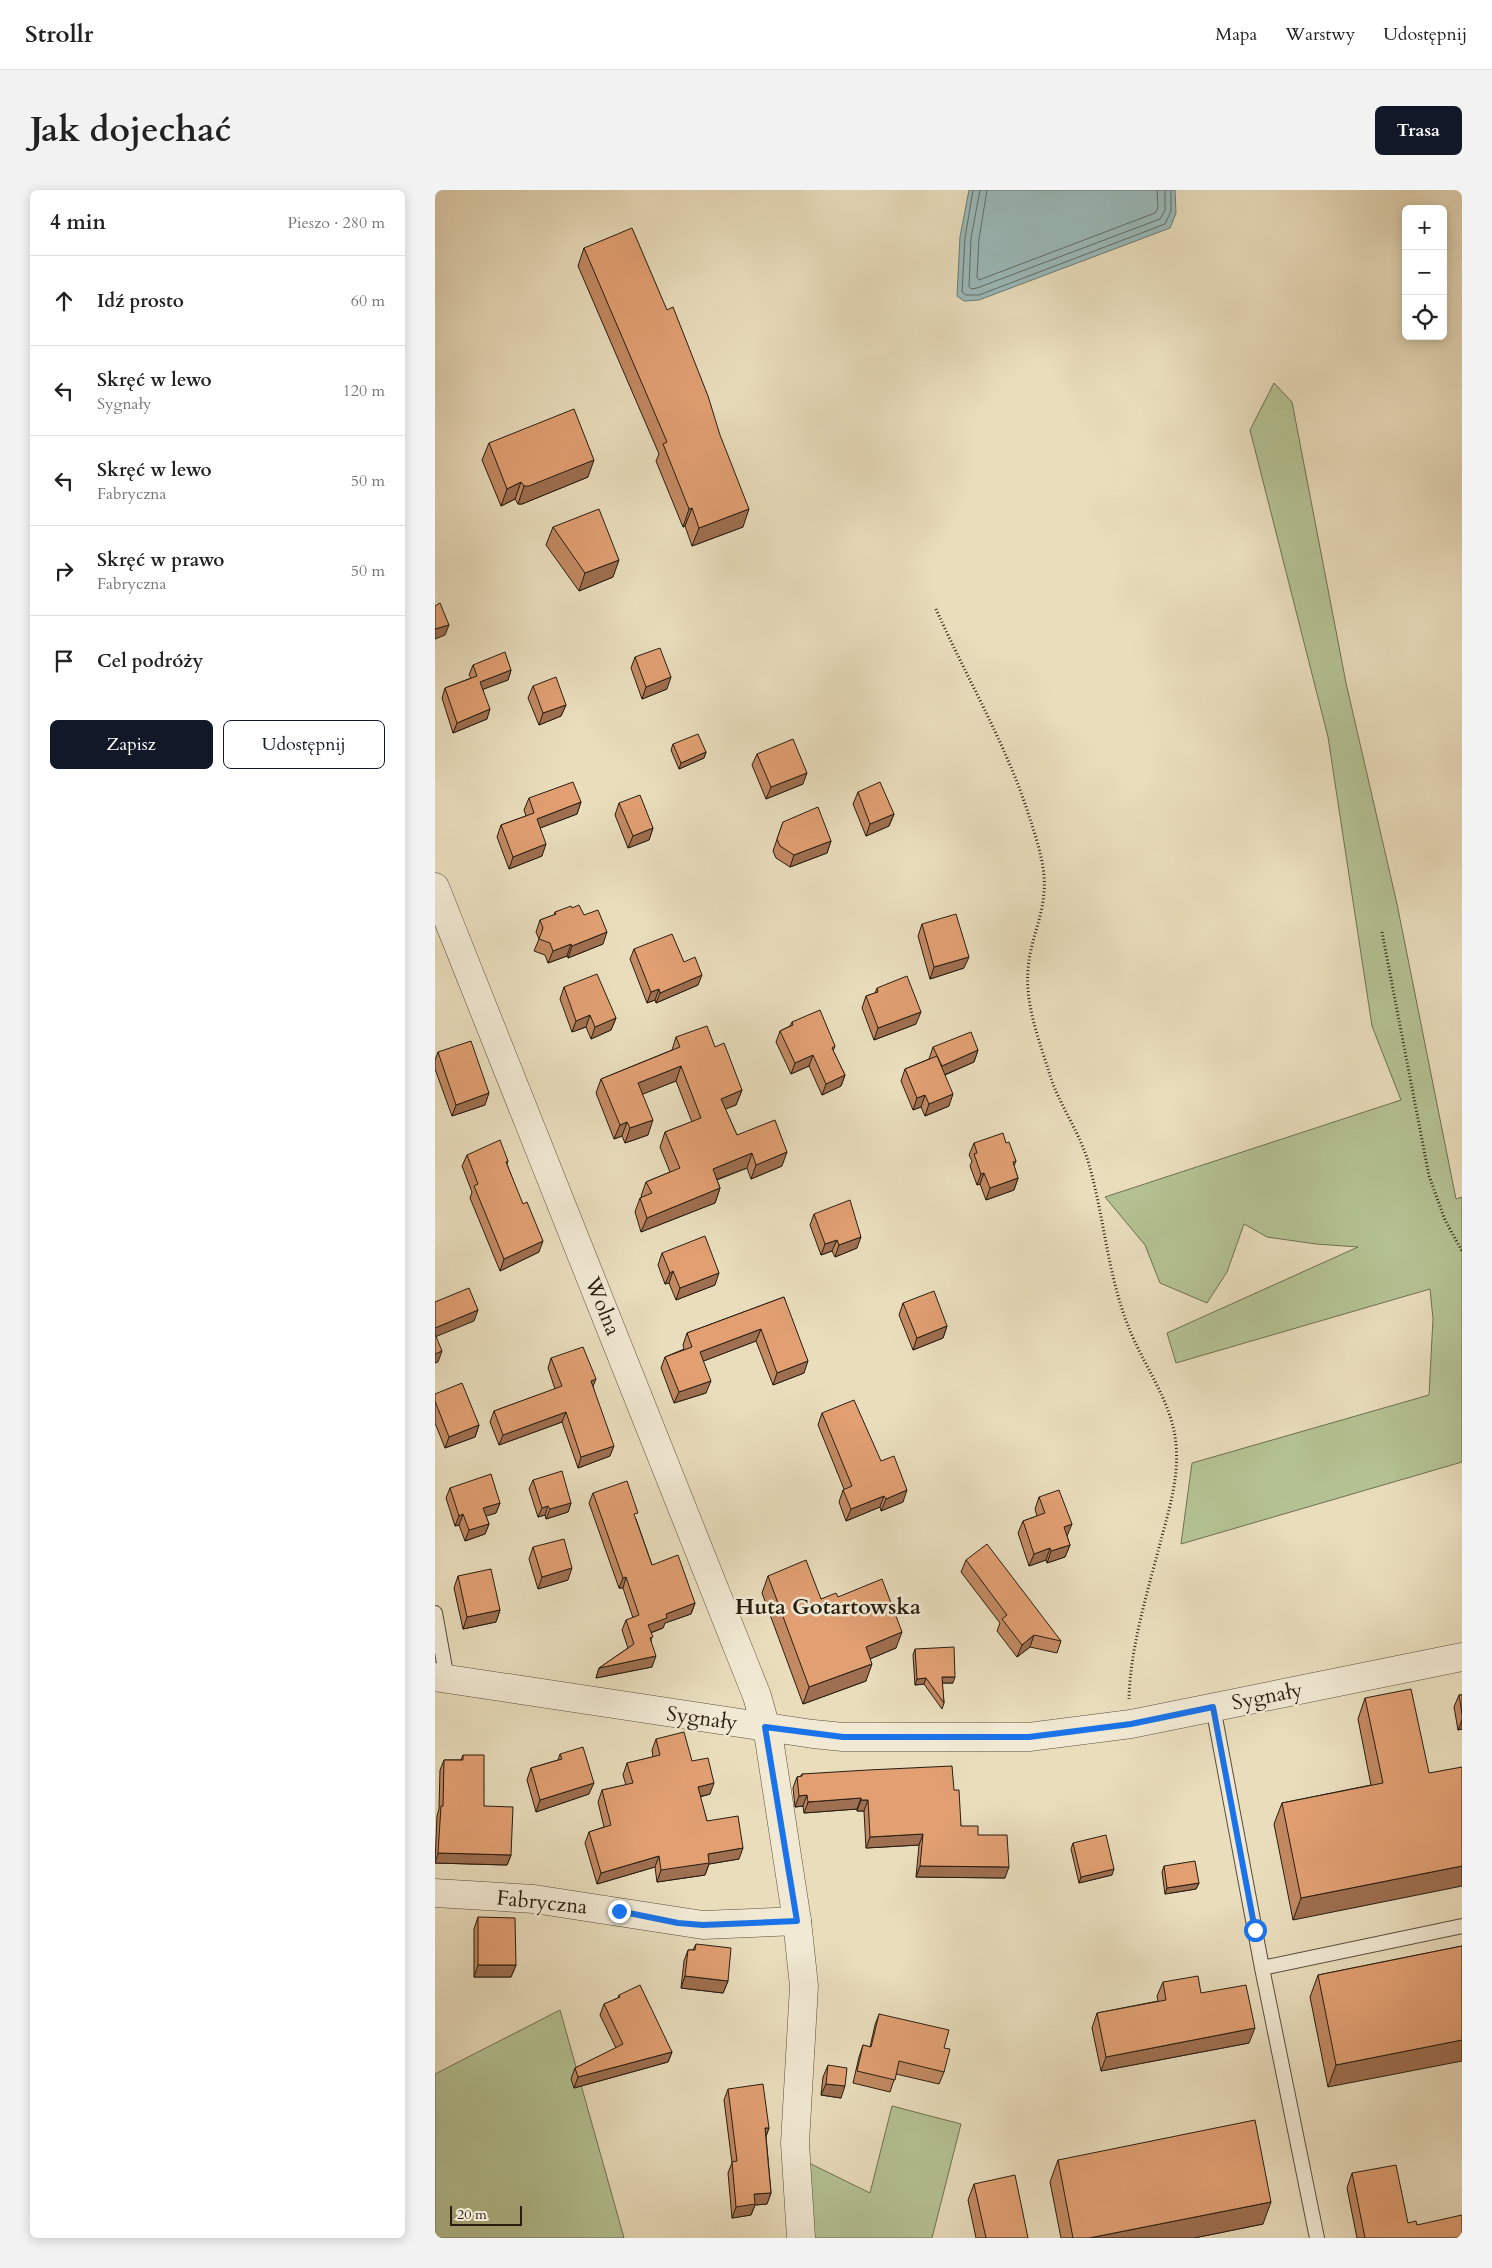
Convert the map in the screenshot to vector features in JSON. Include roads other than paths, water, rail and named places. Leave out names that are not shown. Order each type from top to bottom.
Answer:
[{"type":"street","name":"Wolna","points":[[435,887],[754,1684],[765,1727]]},
{"type":"street","name":"Sygnały","points":[[441,1678],[843,1737],[1029,1737],[1131,1724],[1462,1657]]},
{"type":"street","points":[[765,1727],[797,1921],[804,1986],[795,2143],[801,2238]]},
{"type":"street","name":"Fabryczna","points":[[435,1893],[534,1899],[703,1925],[797,1921]]},
{"type":"lane","name":"Sygnały","points":[[435,1613],[441,1678]]},
{"type":"lane","points":[[1213,1707],[1261,1968],[1317,2238]]},
{"type":"lane","points":[[1261,1968],[1462,1926]]},
{"type":"water","points":[[969,190],[1175,190],[1176,213],[1170,228],[979,300],[964,301],[957,296],[960,237]]},
{"type":"district","name":"Huta Gotartowska","points":[[828,1606]]}]
